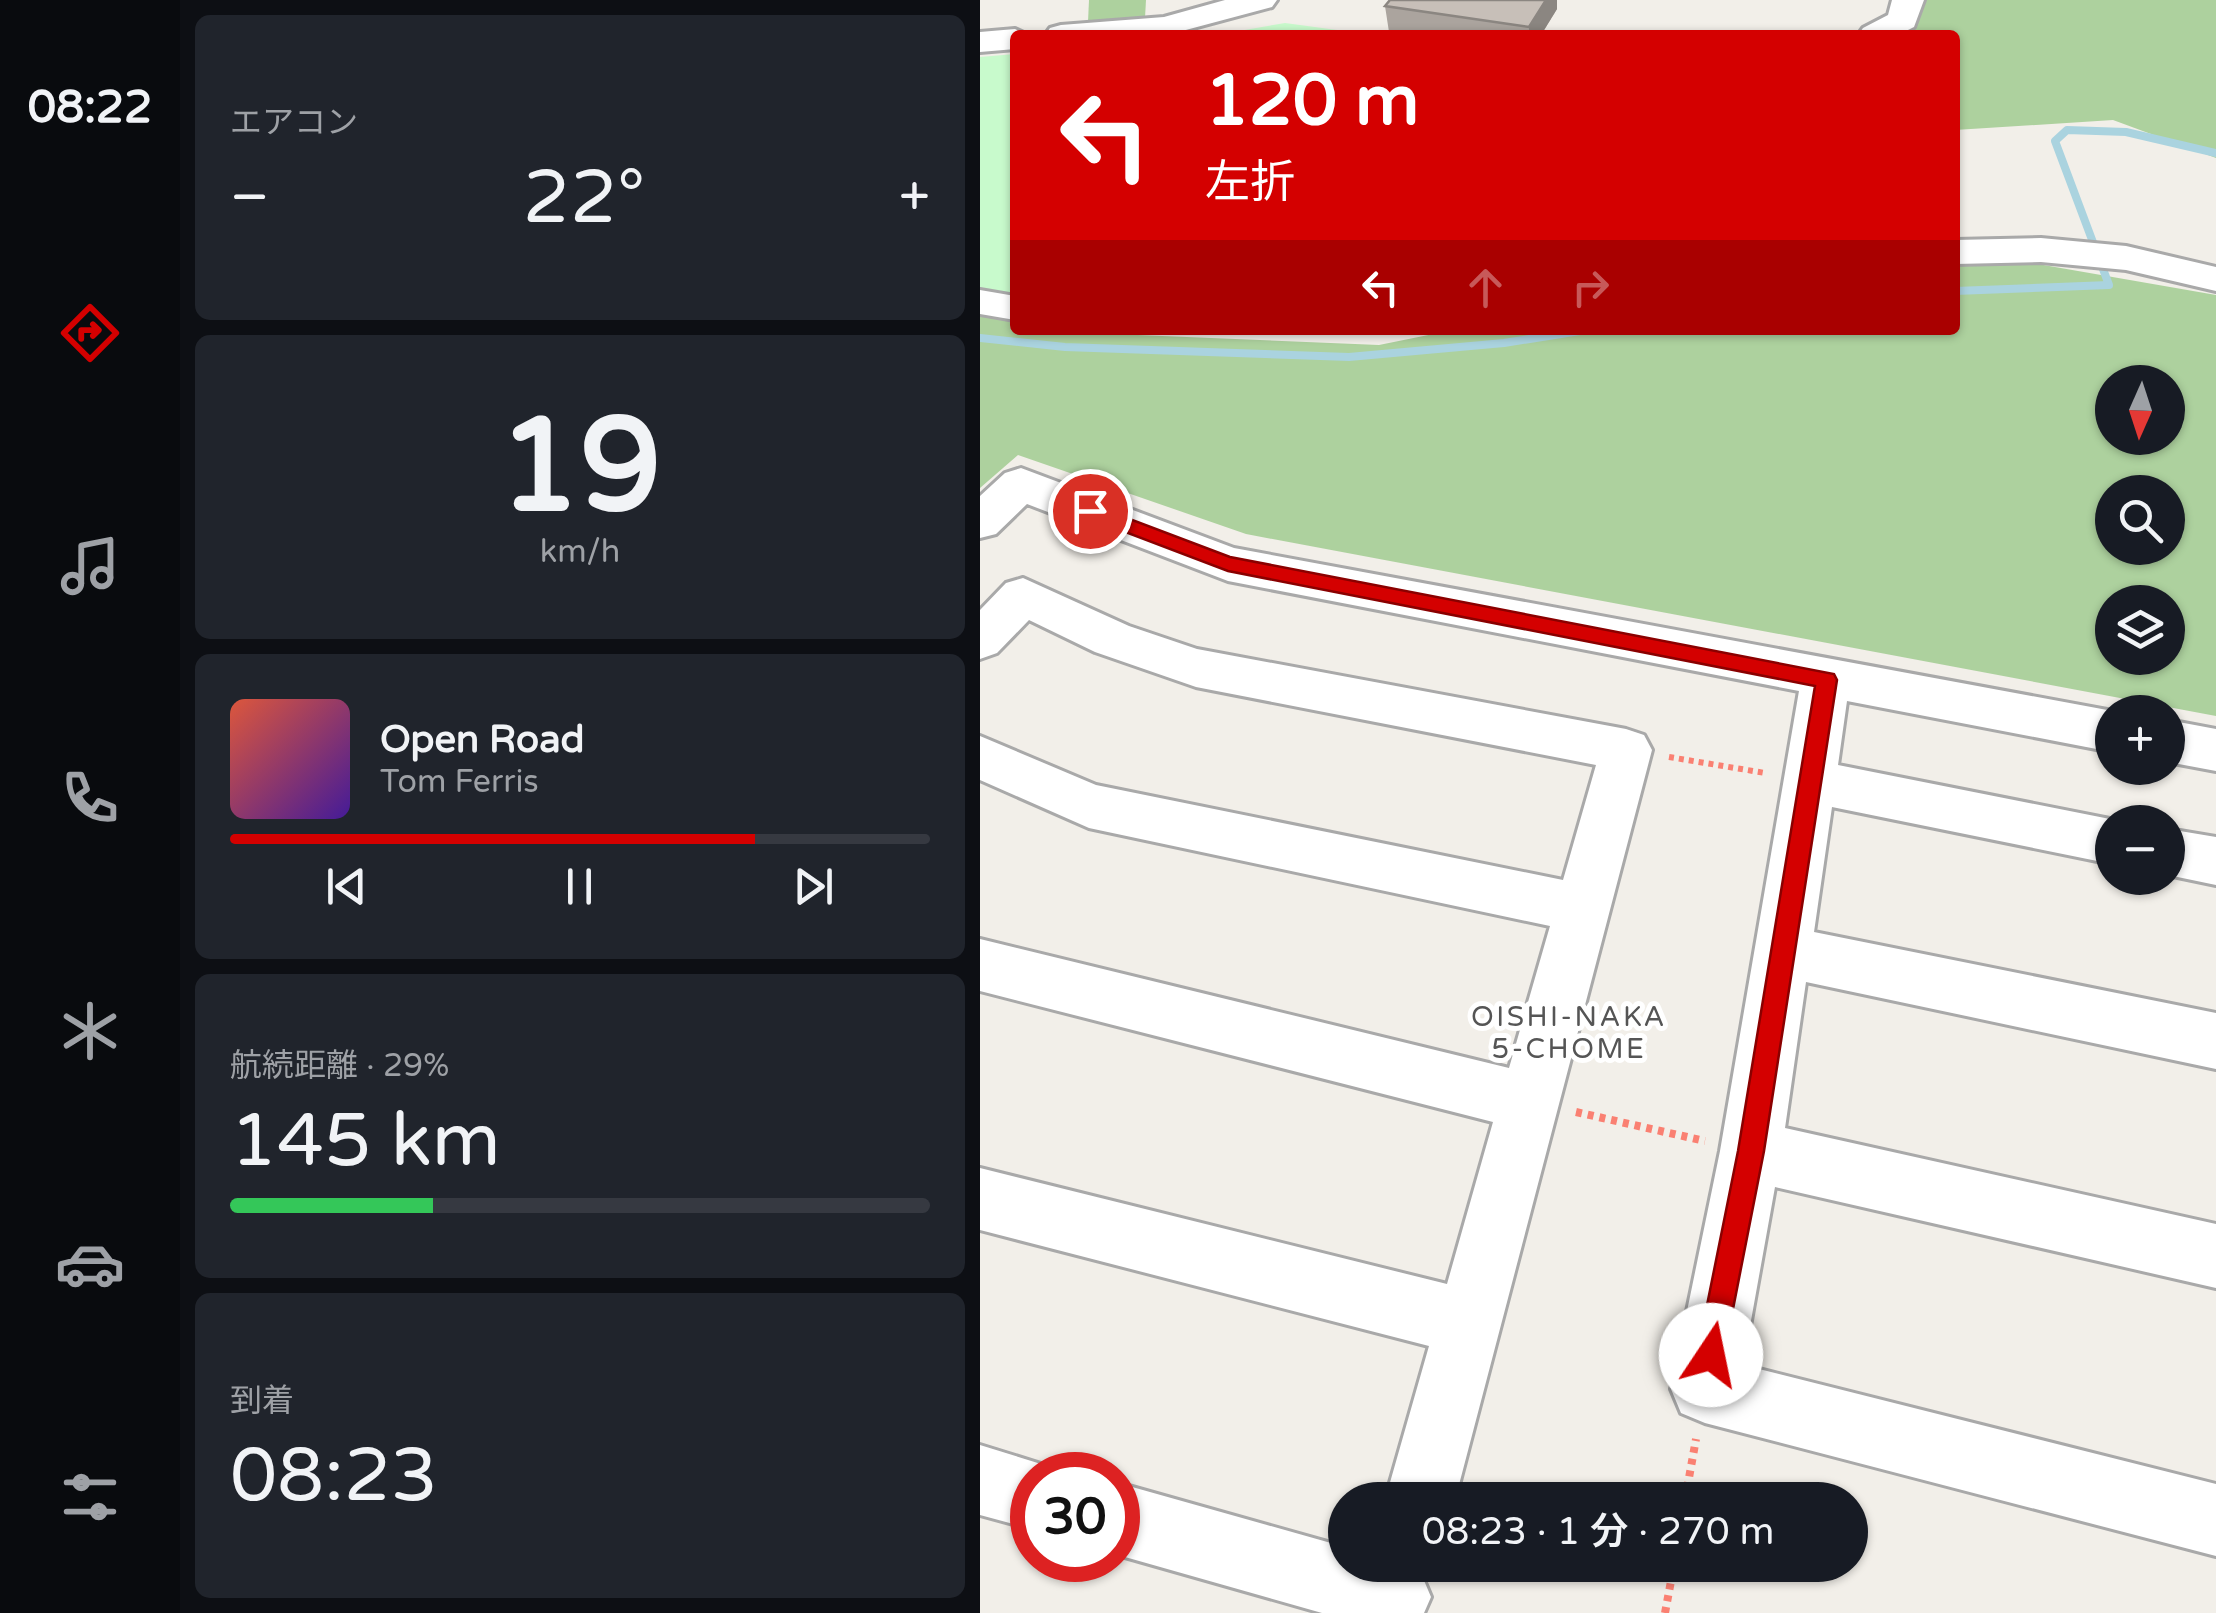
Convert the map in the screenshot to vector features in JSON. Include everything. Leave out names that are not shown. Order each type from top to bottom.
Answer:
[{"type":"street","points":[[1119,30],[1165,26],[1261,0]]},
{"type":"street","points":[[1884,30],[1903,20],[1908,0]]},
{"type":"street","points":[[980,42],[1010,39]]},
{"type":"street","points":[[1960,252],[2041,250],[2126,258],[2216,278]]},
{"type":"street","points":[[980,302],[1010,307]]},
{"type":"street","points":[[980,522],[1022,484],[1228,564],[2095,729]]},
{"type":"street","points":[[980,640],[1023,596],[1112,639],[1196,668],[1626,750],[1425,1482]]},
{"type":"street","points":[[1826,680],[1751,1151],[1705,1389],[2216,1520]]},
{"type":"street","points":[[2185,744],[2216,750]]},
{"type":"street","points":[[980,757],[1089,806],[1582,908]]},
{"type":"street","points":[[1811,781],[2095,838]]},
{"type":"street","points":[[2185,855],[2216,861]]},
{"type":"street","points":[[1784,951],[2216,1041]]},
{"type":"street","points":[[980,966],[1530,1102]]},
{"type":"street","points":[[1751,1151],[2216,1256]]},
{"type":"street","points":[[980,1199],[1469,1323]]},
{"type":"street","points":[[980,1480],[1010,1488]]},
{"type":"street","points":[[1140,1524],[1395,1592]]},
{"type":"path","points":[[1626,750],[1811,781]]},
{"type":"path","points":[[1530,1102],[1751,1151]]},
{"type":"path","points":[[1688,1482],[1705,1389]]},
{"type":"path","points":[[1665,1613],[1671,1582]]},
{"type":"green space","points":[[1089,0],[1146,0],[1145,18],[1088,22]]},
{"type":"green space","points":[[1916,0],[2216,0],[2216,158],[2113,120],[1960,130],[1960,30],[1896,30]]},
{"type":"green space","points":[[1285,23],[1337,30],[1245,30]]},
{"type":"green space","points":[[1010,54],[1010,294],[980,290],[980,57]]},
{"type":"green space","points":[[2021,261],[2216,295],[2216,716],[2185,710],[2185,695],[2104,695],[1246,534],[1018,455],[980,488],[980,316],[1010,321],[1010,335],[1136,335],[1379,345],[1428,335],[1960,335],[1960,266]]},
{"type":"building","points":[[1390,0],[1546,0],[1529,27],[1385,6]]},
{"type":"waterway","points":[[1960,291],[2109,285],[2055,141],[2067,130],[2126,132],[2216,153]]},
{"type":"waterway","points":[[980,338],[1065,347],[1349,357],[1554,335]]},
{"type":"district","name":"OISHI-NAKA 5-CHOME","points":[[1569,1033]]},
{"type":"route","points":[[1090,511],[1228,564],[1826,680],[1751,1151],[1711,1355]]}]
